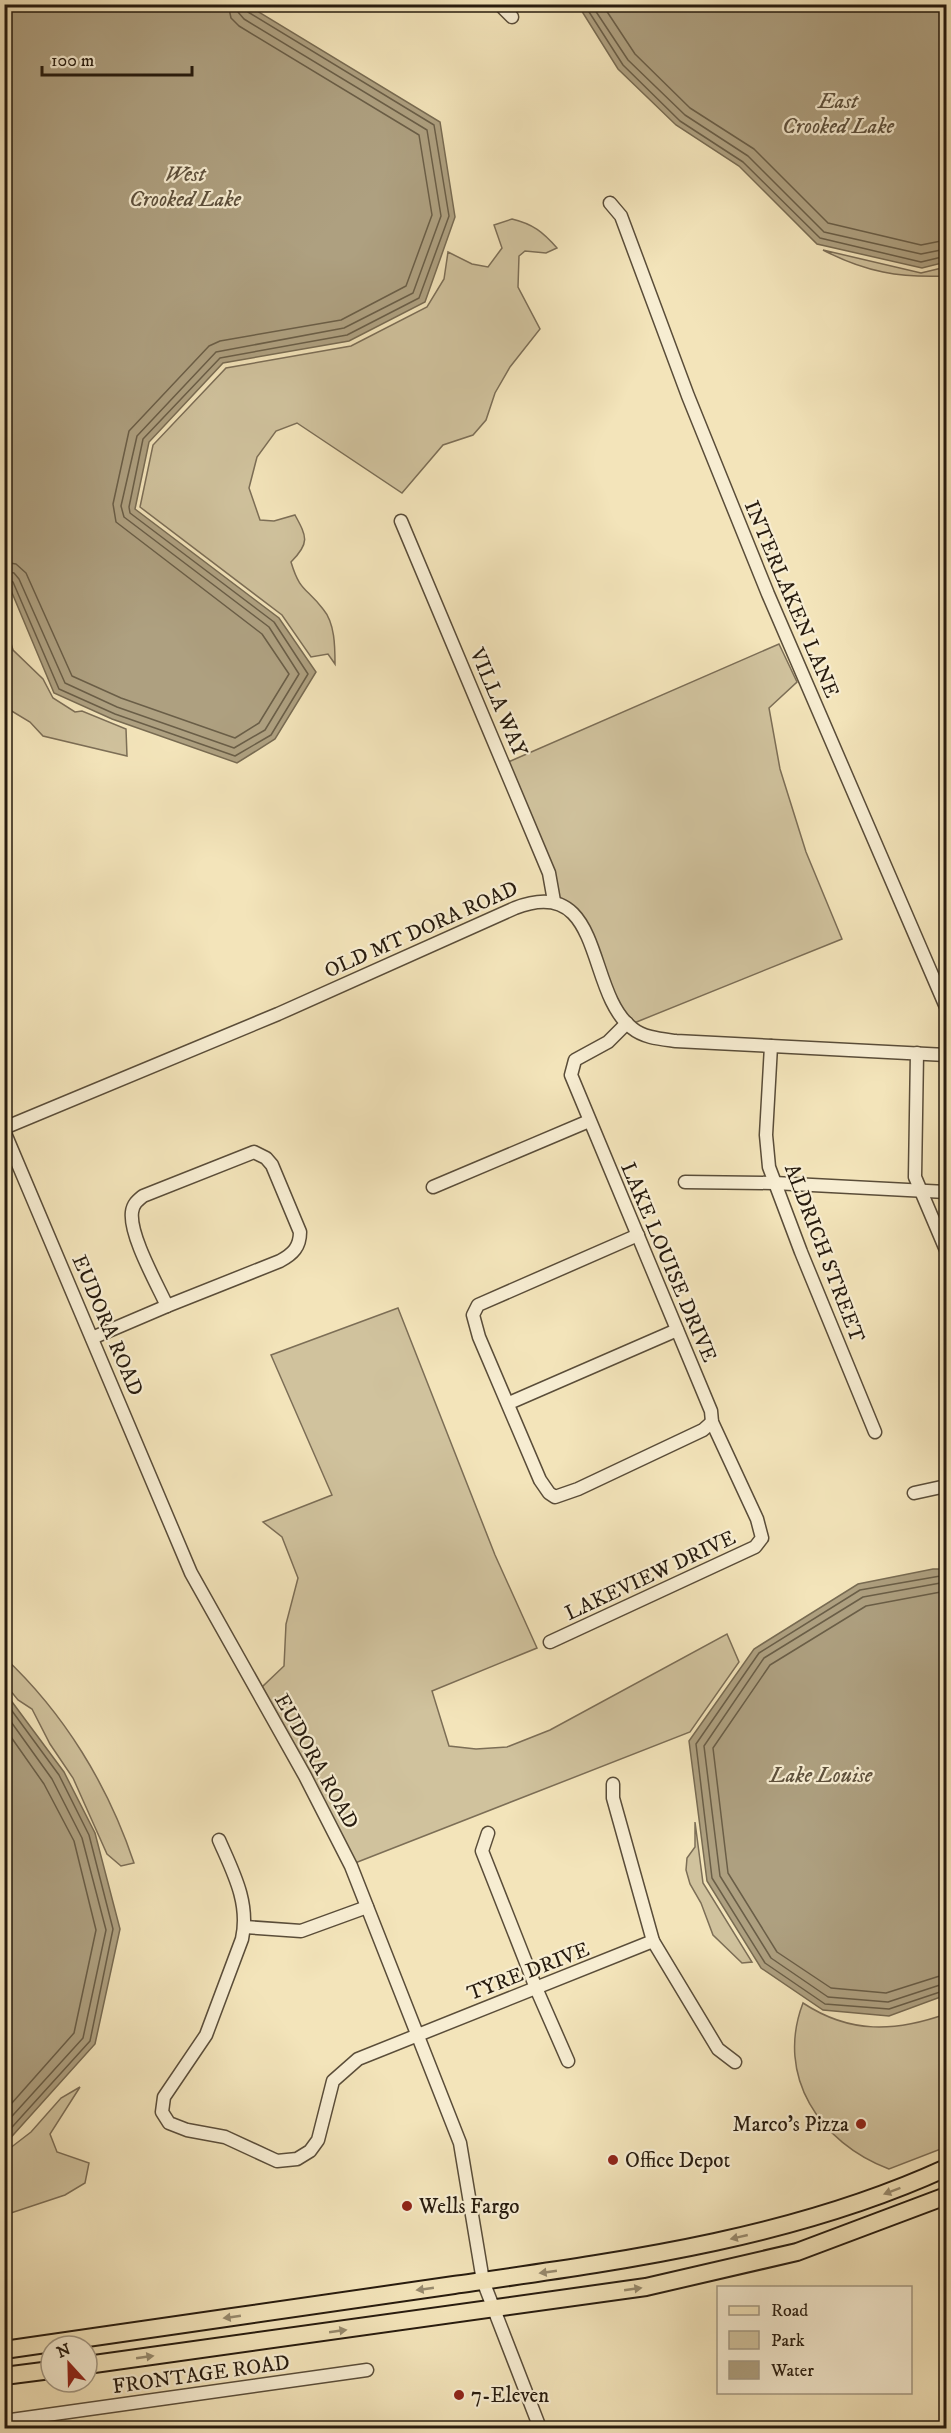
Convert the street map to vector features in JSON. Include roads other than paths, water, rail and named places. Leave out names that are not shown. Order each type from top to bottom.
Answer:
[{"type":"main road","points":[[4,2350],[642,2258],[774,2229],[849,2206],[946,2168]]},
{"type":"main road","points":[[99,2363],[646,2287],[753,2264],[858,2231],[946,2196]]},
{"type":"main road","points":[[99,2345],[152,2328]]},
{"type":"main road","points":[[4,2376],[39,2371]]},
{"type":"street","points":[[499,4],[512,17]]},
{"type":"street","name":"INTERLAKEN LANE","points":[[610,203],[621,216],[688,396],[768,594],[946,1007]]},
{"type":"street","name":"VILLA WAY","points":[[401,521],[549,873],[554,901]]},
{"type":"street","name":"OLD MT DORA ROAD","points":[[4,1130],[278,1014],[515,908],[533,901],[554,901]]},
{"type":"street","points":[[554,901],[564,906],[579,921],[617,1009],[627,1023],[642,1034],[676,1041],[946,1055]]},
{"type":"street","name":"LAKE LOUISE DRIVE","points":[[627,1023],[608,1042],[573,1064],[573,1082],[711,1411],[712,1422],[757,1519],[762,1538]]},
{"type":"street","name":"ALDRICH STREET","points":[[771,1046],[766,1135],[767,1155],[774,1183],[875,1432]]},
{"type":"street","points":[[917,1053],[915,1177],[946,1250]]},
{"type":"street","points":[[433,1187],[589,1121]]},
{"type":"street","name":"EUDORA ROAD","points":[[4,1130],[191,1573],[332,1826],[367,1907],[460,2143],[483,2281],[540,2428]]},
{"type":"street","points":[[92,1338],[280,1261],[295,1250],[299,1244],[300,1232],[272,1165],[260,1154],[247,1153],[142,1196],[136,1202],[132,1221],[167,1306]]},
{"type":"street","points":[[686,1182],[774,1183],[946,1192]]},
{"type":"street","points":[[638,1235],[478,1305],[473,1315],[480,1337],[540,1480],[549,1494],[555,1497],[578,1489],[703,1430],[712,1422]]},
{"type":"street","points":[[509,1403],[677,1330]]},
{"type":"street","points":[[914,1493],[946,1486]]},
{"type":"street","name":"LAKEVIEW DRIVE","points":[[550,1642],[755,1547],[762,1538]]},
{"type":"street","points":[[613,1784],[613,1798],[653,1941],[718,2049],[735,2062]]},
{"type":"street","points":[[488,1833],[482,1851],[536,1988],[568,2061]]},
{"type":"street","points":[[219,1840],[242,1896],[245,1927],[301,1931],[367,1907]]},
{"type":"street","name":"TYRE DRIVE","points":[[245,1927],[236,1959],[206,2034],[164,2097],[162,2112],[169,2123],[187,2130],[225,2137],[277,2161],[297,2159],[310,2151],[318,2140],[329,2089],[339,2074],[358,2059],[653,1941]]},
{"type":"street","name":"FRONTAGE ROAD","points":[[4,2421],[368,2370]]},
{"type":"water","name":"West Crooked Lake","points":[[4,5],[247,5],[440,122],[455,217],[425,302],[349,341],[223,363],[149,442],[135,509],[279,618],[316,672],[275,739],[237,763],[112,719],[54,693],[5,576]]},
{"type":"water","name":"East Crooked Lake","points":[[578,5],[946,5],[946,262],[922,268],[817,244],[739,166],[676,125],[618,69]]},
{"type":"water","name":"Lake Louise","points":[[933,1569],[946,1569],[946,1995],[889,2016],[823,2010],[761,1968],[707,1881],[689,1741],[754,1649],[858,1584]]},
{"type":"water","points":[[4,1691],[64,1772],[95,1833],[120,1929],[95,2044],[5,2144]]},
{"type":"place","name":"Marco's Pizza","points":[[861,2124]]},
{"type":"place","name":"Office Depot","points":[[613,2160]]},
{"type":"place","name":"Wells Fargo","points":[[407,2206]]},
{"type":"place","name":"7-Eleven","points":[[459,2395]]}]
